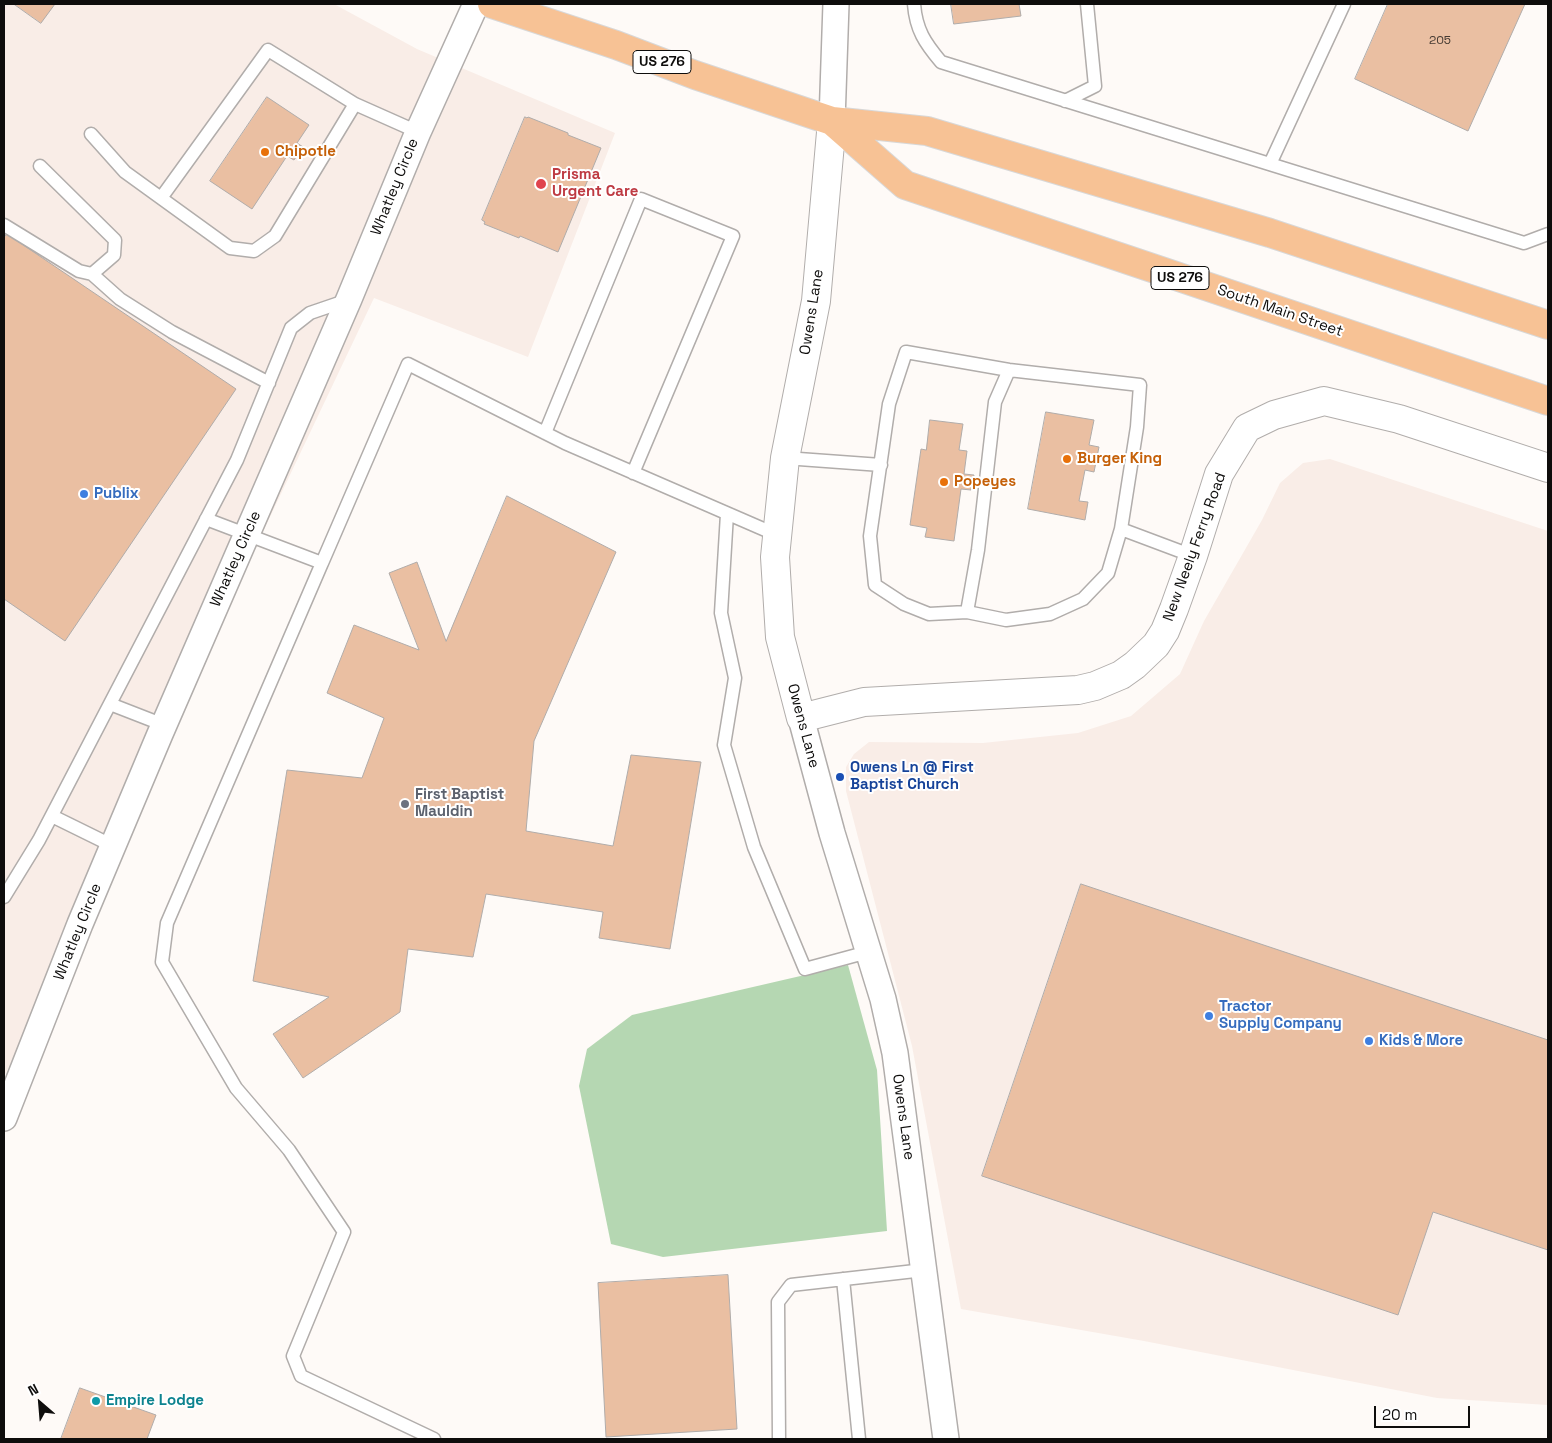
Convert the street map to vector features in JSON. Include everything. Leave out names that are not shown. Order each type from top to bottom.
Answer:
[{"type":"main road","name":"South Main Street","points":[[492,4],[616,45],[696,75],[832,121],[927,131],[1270,233],[1548,325]]},
{"type":"main road","name":"South Main Street","points":[[832,121],[905,185],[1548,401]]},
{"type":"street","name":"Whatley Circle","points":[[4,1118],[113,846],[164,725],[349,299],[418,132],[476,4]]},
{"type":"street","name":"Owens Lane","points":[[836,4],[832,121],[816,301],[785,458],[775,557],[780,636],[832,833],[883,999],[895,1053],[946,1439]]},
{"type":"street","name":"New Neely Ferry Road","points":[[801,718],[864,702],[1078,690],[1095,686],[1121,675],[1135,665],[1156,645],[1165,631],[1194,556],[1219,474],[1247,428],[1274,415],[1324,401],[1398,419],[1548,468]]},
{"type":"lane","points":[[914,4],[916,17],[925,42],[941,62],[1524,243],[1548,234]]},
{"type":"lane","points":[[1065,101],[1095,86],[1087,4]]},
{"type":"lane","points":[[1270,164],[1344,4]]},
{"type":"lane","points":[[161,198],[268,50],[356,104],[418,132]]},
{"type":"lane","points":[[91,134],[125,172],[230,248],[254,251],[275,236],[356,104]]},
{"type":"lane","points":[[40,166],[115,240],[114,255],[92,274]]},
{"type":"lane","points":[[545,434],[642,199],[733,236],[633,473]]},
{"type":"lane","points":[[4,225],[79,272],[92,274],[120,299],[172,332],[269,383]]},
{"type":"lane","points":[[4,897],[52,816],[237,460],[292,328],[310,313],[349,299]]},
{"type":"lane","points":[[906,352],[1009,370],[1140,385],[1137,427],[1121,529],[1108,574],[1083,599],[1050,614],[1006,620],[967,612],[929,614],[904,604],[875,585],[870,536],[889,404],[906,352]]},
{"type":"lane","points":[[434,1439],[301,1376],[294,1356],[344,1232],[289,1150],[236,1088],[162,962],[167,923],[408,364],[545,434],[777,535]]},
{"type":"lane","points":[[967,612],[978,550],[995,402],[1009,370]]},
{"type":"lane","points":[[785,458],[881,464]]},
{"type":"lane","points":[[727,514],[721,613],[735,678],[724,745],[754,847],[805,969],[868,952]]},
{"type":"lane","points":[[206,519],[322,563]]},
{"type":"lane","points":[[1121,529],[1194,556]]},
{"type":"lane","points":[[110,704],[164,725]]},
{"type":"lane","points":[[52,816],[113,846]]},
{"type":"lane","points":[[779,1439],[778,1302],[791,1285],[924,1270]]},
{"type":"lane","points":[[843,1279],[859,1439]]},
{"type":"shaded area","points":[[4,4],[334,4],[417,49],[615,133],[528,357],[374,298],[4,1077]]},
{"type":"shaded area","points":[[1330,459],[1548,531],[1548,1405],[1437,1398],[1144,1341],[961,1309],[912,1046],[846,791],[846,767],[854,754],[869,742],[983,743],[1078,733],[1131,716],[1180,674],[1204,621],[1262,520],[1280,483],[1303,463]]},
{"type":"green space","points":[[848,965],[877,1070],[887,1231],[663,1257],[611,1244],[579,1086],[587,1049],[632,1015]]},
{"type":"building","points":[[14,4],[55,4],[41,23]]},
{"type":"building","points":[[951,4],[1019,4],[1021,16],[954,24]]},
{"type":"building","points":[[1388,4],[1525,4],[1468,131],[1355,79]]},
{"type":"building","name":"Chipotle","points":[[267,97],[309,125],[297,143],[303,147],[294,160],[287,156],[252,209],[210,181]]},
{"type":"building","name":"Prisma Urgent Care","points":[[525,117],[601,148],[558,252],[520,236],[519,238],[484,224],[485,222],[482,220]]},
{"type":"building","name":"Publix","points":[[7,234],[236,389],[65,641],[4,599],[4,238]]},
{"type":"building","name":"Burger King","points":[[1046,412],[1094,420],[1089,445],[1099,447],[1094,472],[1085,470],[1079,501],[1088,502],[1085,520],[1028,509]]},
{"type":"building","name":"Popeyes","points":[[930,420],[963,424],[959,450],[967,451],[964,474],[974,475],[971,490],[961,489],[954,541],[925,537],[927,528],[910,525],[921,449],[926,450]]},
{"type":"building","name":"First Baptist Mauldin","points":[[507,496],[616,552],[534,741],[526,831],[613,846],[631,755],[701,762],[670,949],[599,938],[603,912],[486,894],[473,957],[408,949],[400,1012],[303,1078],[273,1034],[329,997],[253,981],[287,770],[362,778],[384,718],[327,693],[354,625],[419,650],[389,573],[417,562],[446,641]]},
{"type":"building","points":[[1081,884],[1548,1040],[1548,1250],[1433,1212],[1398,1315],[982,1176]]},
{"type":"building","points":[[728,1275],[737,1429],[606,1437],[598,1283]]},
{"type":"building","name":"Empire Lodge","points":[[80,1388],[156,1415],[147,1439],[61,1439]]},
{"type":"place","name":"Chipotle","points":[[265,152]]},
{"type":"place","name":"Prisma Urgent Care","points":[[541,184]]},
{"type":"place","name":"Burger King","points":[[1067,459]]},
{"type":"place","name":"Popeyes","points":[[944,482]]},
{"type":"place","name":"Publix","points":[[84,494]]},
{"type":"place","name":"Owens Ln @ First Baptist Church","points":[[840,777]]},
{"type":"place","name":"First Baptist Mauldin","points":[[405,804]]},
{"type":"place","name":"Tractor Supply Company","points":[[1209,1016]]},
{"type":"place","name":"Kids & More","points":[[1369,1041]]},
{"type":"place","name":"Empire Lodge","points":[[96,1401]]}]
